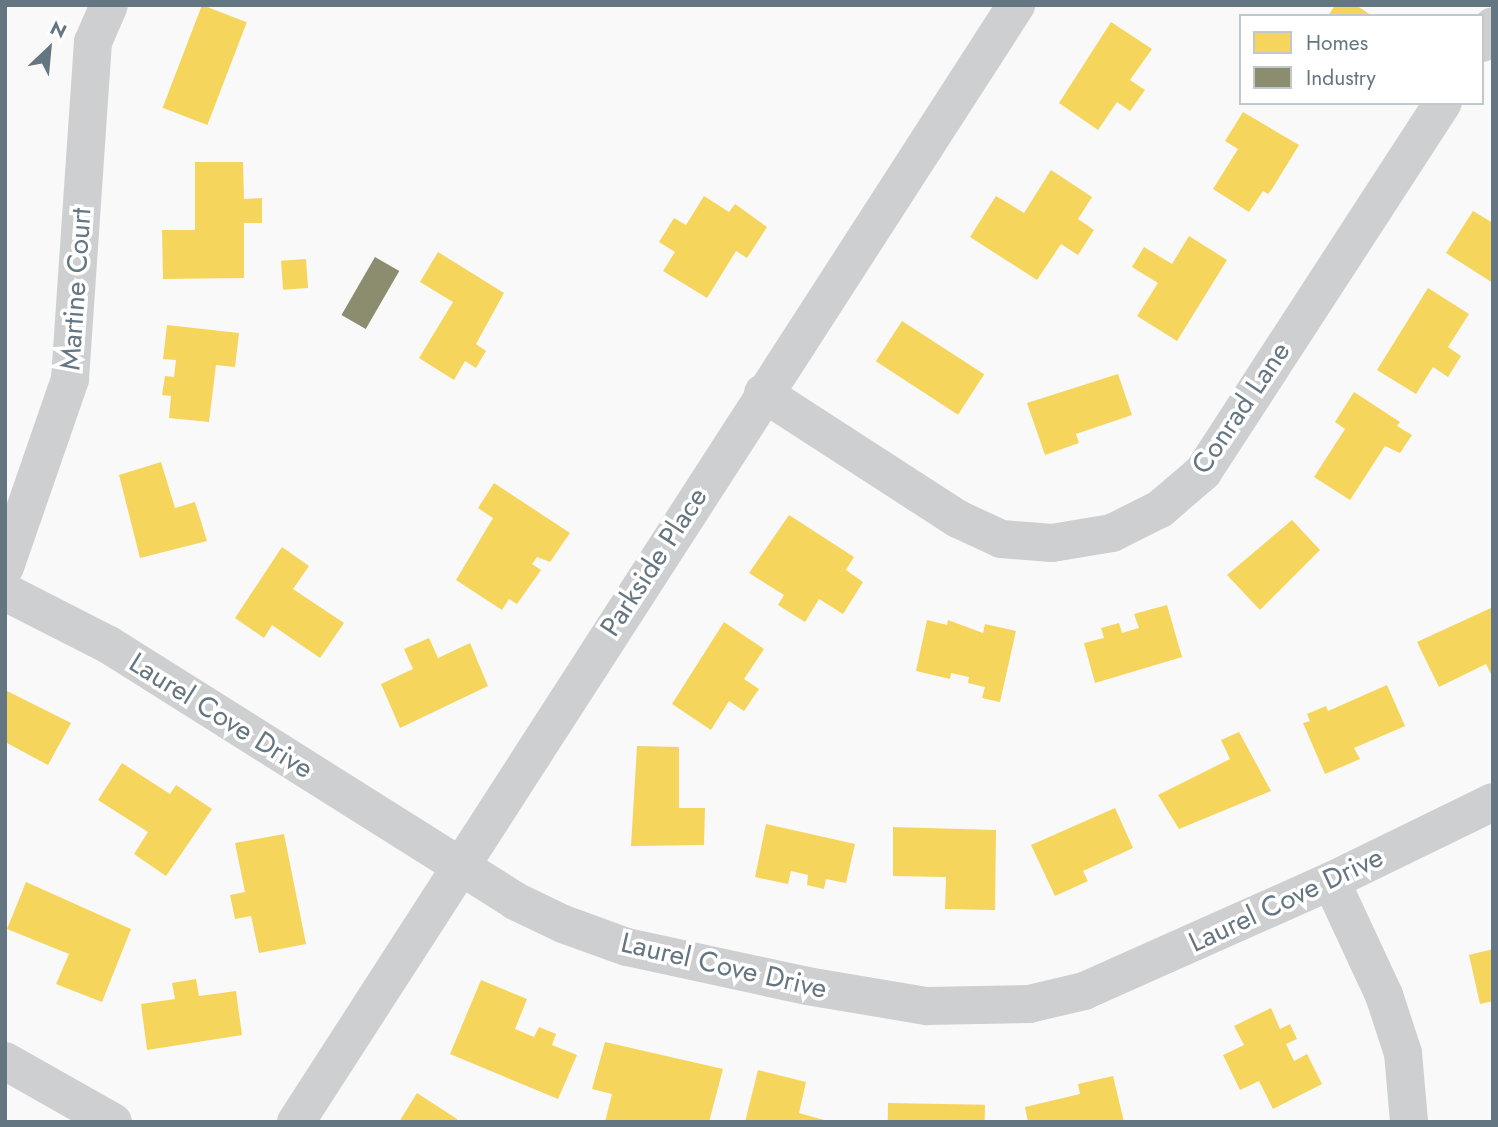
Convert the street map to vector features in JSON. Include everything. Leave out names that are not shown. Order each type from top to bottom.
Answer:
[{"type":"street","name":"Martine Court","points":[[5,567],[71,379],[93,42],[109,5]]},
{"type":"street","name":"Parkside Place","points":[[296,1122],[457,865],[1016,5]]},
{"type":"street","name":"Conrad Lane","points":[[763,393],[958,519],[1001,539],[1052,543],[1112,533],[1160,509],[1203,472],[1442,105]]},
{"type":"street","name":"Laurel Cove Drive","points":[[5,592],[109,645],[515,901],[627,947],[807,986],[927,1006],[984,1008],[1029,1004],[1084,991],[1331,881],[1493,802]]},
{"type":"street","points":[[1331,881],[1388,1007],[1403,1054],[1409,1122]]},
{"type":"street","points":[[5,1061],[113,1122]]},
{"type":"building: Homes","points":[[202,5],[247,22],[207,125],[163,108]]},
{"type":"building: Homes","points":[[1335,5],[1356,5],[1369,14],[1329,14]]},
{"type":"building: Homes","points":[[1111,22],[1152,49],[1130,80],[1145,90],[1130,111],[1117,102],[1098,130],[1059,103]]},
{"type":"building: Homes","points":[[1243,112],[1299,145],[1272,189],[1268,194],[1263,191],[1249,212],[1213,189],[1238,149],[1225,141]]},
{"type":"building: Homes","points":[[195,162],[243,162],[244,199],[262,198],[262,223],[244,223],[244,278],[163,279],[162,230],[195,230]]},
{"type":"building: Homes","points":[[1051,170],[1092,197],[1078,219],[1094,230],[1078,255],[1061,244],[1037,280],[970,237],[996,196],[1024,213]]},
{"type":"building: Homes","points":[[704,196],[729,212],[735,204],[767,227],[747,258],[736,251],[707,298],[663,271],[675,252],[659,242],[674,218],[686,225]]},
{"type":"building: Homes","points":[[1473,211],[1493,223],[1493,283],[1446,253]]},
{"type":"building: Homes","points":[[1189,236],[1227,260],[1177,341],[1137,316],[1158,283],[1132,267],[1144,247],[1172,264]]},
{"type":"building: Homes","points":[[438,252],[504,293],[476,344],[486,351],[476,368],[465,361],[454,380],[419,358],[453,302],[420,282]]},
{"type":"building: Homes","points":[[306,259],[308,288],[283,290],[281,261]]},
{"type":"building: Homes","points":[[1428,288],[1469,314],[1448,347],[1461,356],[1448,377],[1433,367],[1416,394],[1377,370]]},
{"type":"building: Homes","points":[[902,321],[984,374],[958,415],[876,361]]},
{"type":"building: Homes","points":[[167,325],[239,333],[235,367],[216,365],[209,422],[169,418],[171,396],[162,395],[165,376],[174,377],[176,360],[163,359]]},
{"type":"building: Homes","points":[[1118,374],[1132,415],[1076,434],[1079,443],[1045,455],[1027,403]]},
{"type":"building: Homes","points":[[1354,392],[1400,422],[1397,426],[1412,435],[1400,453],[1385,446],[1350,500],[1314,477],[1345,429],[1335,422]]},
{"type":"building: Homes","points":[[161,462],[175,508],[195,502],[207,541],[140,558],[119,475]]},
{"type":"building: Homes","points":[[494,483],[570,533],[550,562],[537,557],[532,564],[541,570],[517,604],[509,599],[502,610],[456,580],[493,518],[478,508]]},
{"type":"building: Homes","points":[[789,515],[854,557],[846,570],[863,582],[843,614],[819,599],[805,622],[778,605],[784,595],[749,573]]},
{"type":"building: Homes","points":[[1292,520],[1320,550],[1260,610],[1227,575]]},
{"type":"building: Homes","points":[[282,547],[309,566],[293,589],[344,623],[320,658],[272,625],[264,638],[235,618]]},
{"type":"building: Homes","points":[[1167,605],[1182,657],[1095,683],[1084,643],[1104,638],[1101,628],[1119,623],[1122,633],[1139,628],[1134,614]]},
{"type":"building: Homes","points":[[1493,607],[1493,678],[1486,664],[1439,687],[1417,642]]},
{"type":"building: Homes","points":[[927,620],[947,625],[948,620],[983,633],[985,624],[1016,631],[1000,702],[982,698],[985,687],[968,683],[969,677],[951,673],[950,679],[916,671]]},
{"type":"building: Homes","points":[[724,622],[764,649],[744,679],[759,689],[744,711],[729,701],[711,730],[672,704]]},
{"type":"building: Homes","points":[[429,638],[438,658],[470,643],[488,686],[400,728],[381,684],[413,669],[404,649]]},
{"type":"building: Homes","points":[[1387,685],[1405,726],[1354,748],[1360,759],[1325,774],[1303,723],[1310,721],[1307,714],[1326,706],[1328,711]]},
{"type":"building: Homes","points":[[5,690],[71,723],[48,765],[5,742]]},
{"type":"building: Homes","points":[[1239,732],[1271,791],[1179,829],[1158,795],[1230,759],[1221,740]]},
{"type":"building: Homes","points":[[637,746],[679,747],[679,808],[705,808],[704,845],[631,846]]},
{"type":"building: Homes","points":[[122,763],[170,794],[176,785],[212,809],[166,876],[134,854],[148,832],[98,800]]},
{"type":"building: Homes","points":[[1115,808],[1133,848],[1083,871],[1088,881],[1055,896],[1031,845]]},
{"type":"building: Homes","points":[[766,824],[855,844],[846,883],[826,879],[824,889],[807,885],[808,875],[791,871],[788,884],[755,877]]},
{"type":"building: Homes","points":[[893,827],[996,830],[995,910],[945,909],[946,877],[893,876]]},
{"type":"building: Homes","points":[[284,834],[306,944],[259,953],[251,916],[235,919],[230,895],[245,892],[235,843]]},
{"type":"building: Homes","points":[[26,882],[131,929],[102,1002],[56,984],[69,954],[7,929]]},
{"type":"building: Homes","points":[[1493,949],[1493,1001],[1480,1004],[1469,955]]},
{"type":"building: Homes","points":[[196,979],[199,996],[236,991],[242,1035],[147,1050],[141,1004],[175,999],[172,983]]},
{"type":"building: Homes","points":[[481,980],[527,999],[515,1029],[534,1037],[539,1027],[556,1034],[552,1045],[577,1055],[558,1099],[450,1054]]},
{"type":"building: Homes","points":[[1271,1008],[1280,1029],[1290,1024],[1297,1039],[1286,1044],[1294,1061],[1307,1054],[1322,1084],[1273,1109],[1259,1081],[1240,1090],[1223,1055],[1244,1045],[1234,1026]]},
{"type":"building: Homes","points":[[605,1042],[723,1069],[709,1122],[605,1122],[612,1094],[592,1089]]},
{"type":"building: Homes","points":[[758,1070],[806,1082],[799,1113],[831,1122],[745,1122]]},
{"type":"building: Homes","points":[[1113,1076],[1124,1122],[1028,1122],[1025,1107],[1080,1094],[1078,1084]]},
{"type":"building: Homes","points":[[417,1093],[457,1119],[456,1122],[399,1122]]},
{"type":"building: Homes","points":[[888,1103],[985,1105],[985,1122],[888,1122]]},
{"type":"building: Industry","points":[[375,257],[399,271],[366,329],[342,315]]}]
